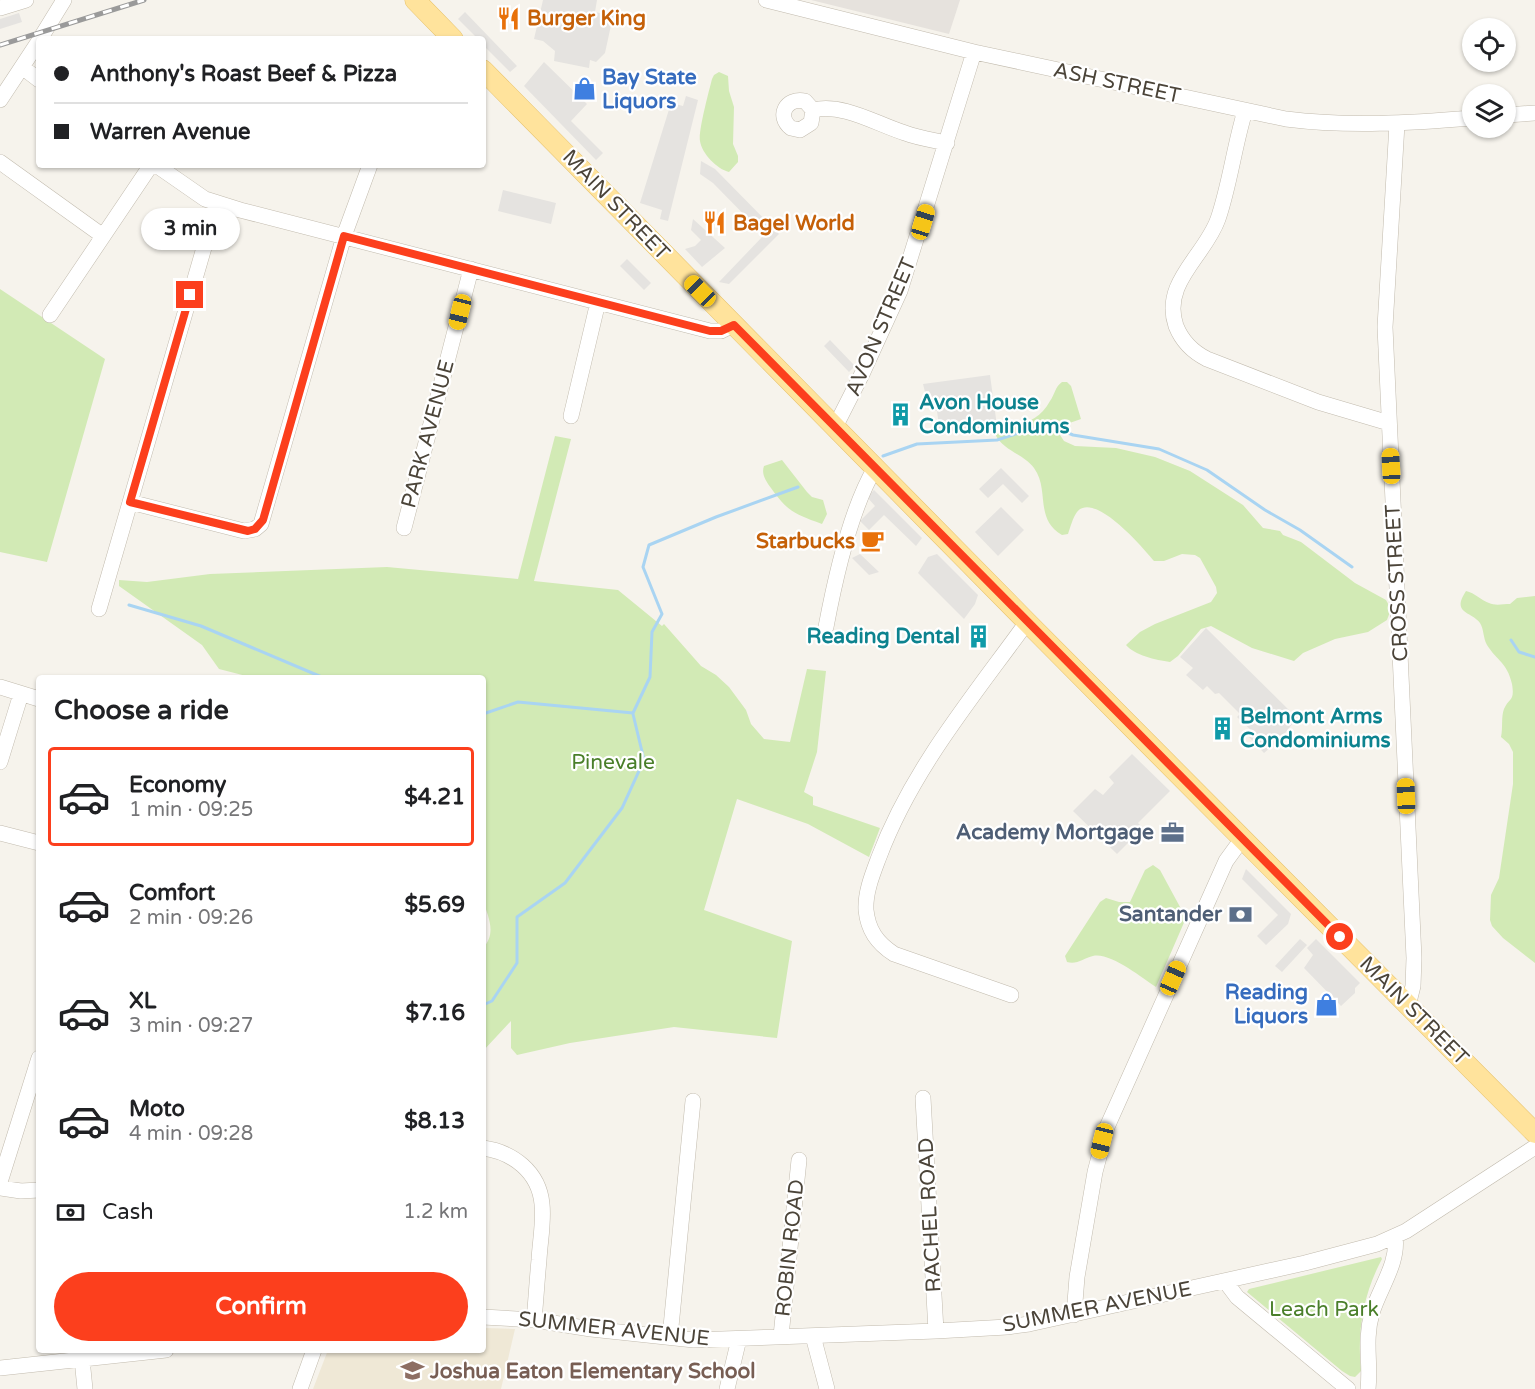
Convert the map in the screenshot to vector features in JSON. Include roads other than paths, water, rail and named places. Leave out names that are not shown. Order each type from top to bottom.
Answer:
[{"type":"main road","points":[[415,0],[450,36]]},
{"type":"main road","name":"MAIN STREET","points":[[486,72],[1027,622],[1535,1133]]},
{"type":"street","points":[[0,8],[26,0]]},
{"type":"street","name":"ASH STREET","points":[[766,0],[974,52],[1245,111],[1323,123],[1397,124],[1462,119]]},
{"type":"street","points":[[41,36],[61,1]]},
{"type":"street","points":[[2,92],[36,45]]},
{"type":"street","name":"AVON STREET","points":[[835,427],[900,291],[974,52]]},
{"type":"street","points":[[22,67],[36,78]]},
{"type":"street","points":[[813,110],[826,108],[853,113],[905,134],[947,143]]},
{"type":"street","points":[[1245,111],[1217,220],[1208,241],[1180,279],[1173,298],[1173,318],[1178,331],[1191,349],[1207,359],[1327,405],[1389,423]]},
{"type":"street","points":[[1516,114],[1535,113]]},
{"type":"street","name":"CROSS STREET","points":[[1397,124],[1385,327],[1414,958],[1413,986],[1408,1006]]},
{"type":"street","points":[[0,162],[103,236]]},
{"type":"street","points":[[50,315],[149,168]]},
{"type":"street","points":[[160,168],[198,195],[217,203],[710,331],[721,331],[734,325]]},
{"type":"street","points":[[130,502],[244,531],[255,529],[263,520],[344,236],[369,168]]},
{"type":"street","points":[[99,609],[217,203]]},
{"type":"street","name":"PARK AVENUE","points":[[404,528],[471,269]]},
{"type":"street","points":[[571,416],[598,302]]},
{"type":"street","points":[[826,627],[838,571],[856,512],[864,488],[875,468]]},
{"type":"street","points":[[1011,995],[894,954],[873,935],[866,902],[869,885],[882,848],[915,780],[1027,622]]},
{"type":"street","points":[[0,687],[36,698]]},
{"type":"street","points":[[0,762],[21,694]]},
{"type":"street","points":[[0,833],[36,842]]},
{"type":"street","points":[[1074,1316],[1077,1276],[1095,1172],[1107,1127],[1226,861],[1242,839]]},
{"type":"street","points":[[0,1182],[36,1068]]},
{"type":"street","name":"RACHEL ROAD","points":[[923,1098],[936,1331]]},
{"type":"street","points":[[670,1337],[693,1101]]},
{"type":"street","name":"SUMMER AVENUE","points":[[486,1317],[534,1320],[591,1329],[694,1340],[1007,1328],[1074,1316],[1347,1253],[1395,1237],[1535,1147]]},
{"type":"street","points":[[486,1149],[503,1152],[516,1160],[531,1174],[540,1192],[543,1214],[534,1320]]},
{"type":"street","name":"ROBIN ROAD","points":[[781,1336],[799,1160]]},
{"type":"street","points":[[0,1188],[36,1190]]},
{"type":"street","points":[[1368,1389],[1369,1327],[1377,1297],[1396,1253],[1395,1237]]},
{"type":"street","points":[[1225,1281],[1236,1296],[1348,1389]]},
{"type":"street","points":[[813,1336],[827,1389]]},
{"type":"street","points":[[727,1389],[739,1339]]},
{"type":"street","points":[[0,1368],[138,1353]]},
{"type":"street","points":[[300,1389],[313,1353]]},
{"type":"street","points":[[82,1359],[85,1389]]},
{"type":"waterway","points":[[883,456],[917,444],[997,440],[1047,424],[1073,435],[1159,449],[1207,470],[1265,510],[1300,530],[1352,567]]},
{"type":"waterway","points":[[486,713],[518,702],[633,713],[650,677],[652,632],[662,614],[643,567],[649,545],[798,487]]},
{"type":"waterway","points":[[129,605],[201,626],[317,675]]},
{"type":"waterway","points":[[1511,640],[1519,652],[1535,657]]},
{"type":"waterway","points":[[486,1004],[492,1001],[517,963],[517,917],[565,883],[622,808],[644,760],[633,714]]},
{"type":"railway","points":[[0,45],[144,0]]},
{"type":"place","name":"Burger King","points":[[509,18]]},
{"type":"place","name":"Bay State Liquors","points":[[584,89]]},
{"type":"place","name":"Bagel World","points":[[715,223]]},
{"type":"place","name":"Avon House Condominiums","points":[[901,414]]},
{"type":"place","name":"Starbucks","points":[[873,541]]},
{"type":"place","name":"Reading Dental","points":[[978,636]]},
{"type":"place","name":"Belmont Arms Condominiums","points":[[1222,728]]},
{"type":"place","name":"Academy Mortgage","points":[[1172,832]]},
{"type":"place","name":"Santander","points":[[1240,914]]},
{"type":"place","name":"Reading Liquors","points":[[1326,1004]]},
{"type":"place","name":"Joshua Eaton Elementary School","points":[[412,1371]]},
{"type":"park label","name":"Pinevale","points":[[613,762]]},
{"type":"park label","name":"Leach Park","points":[[1324,1309]]}]
